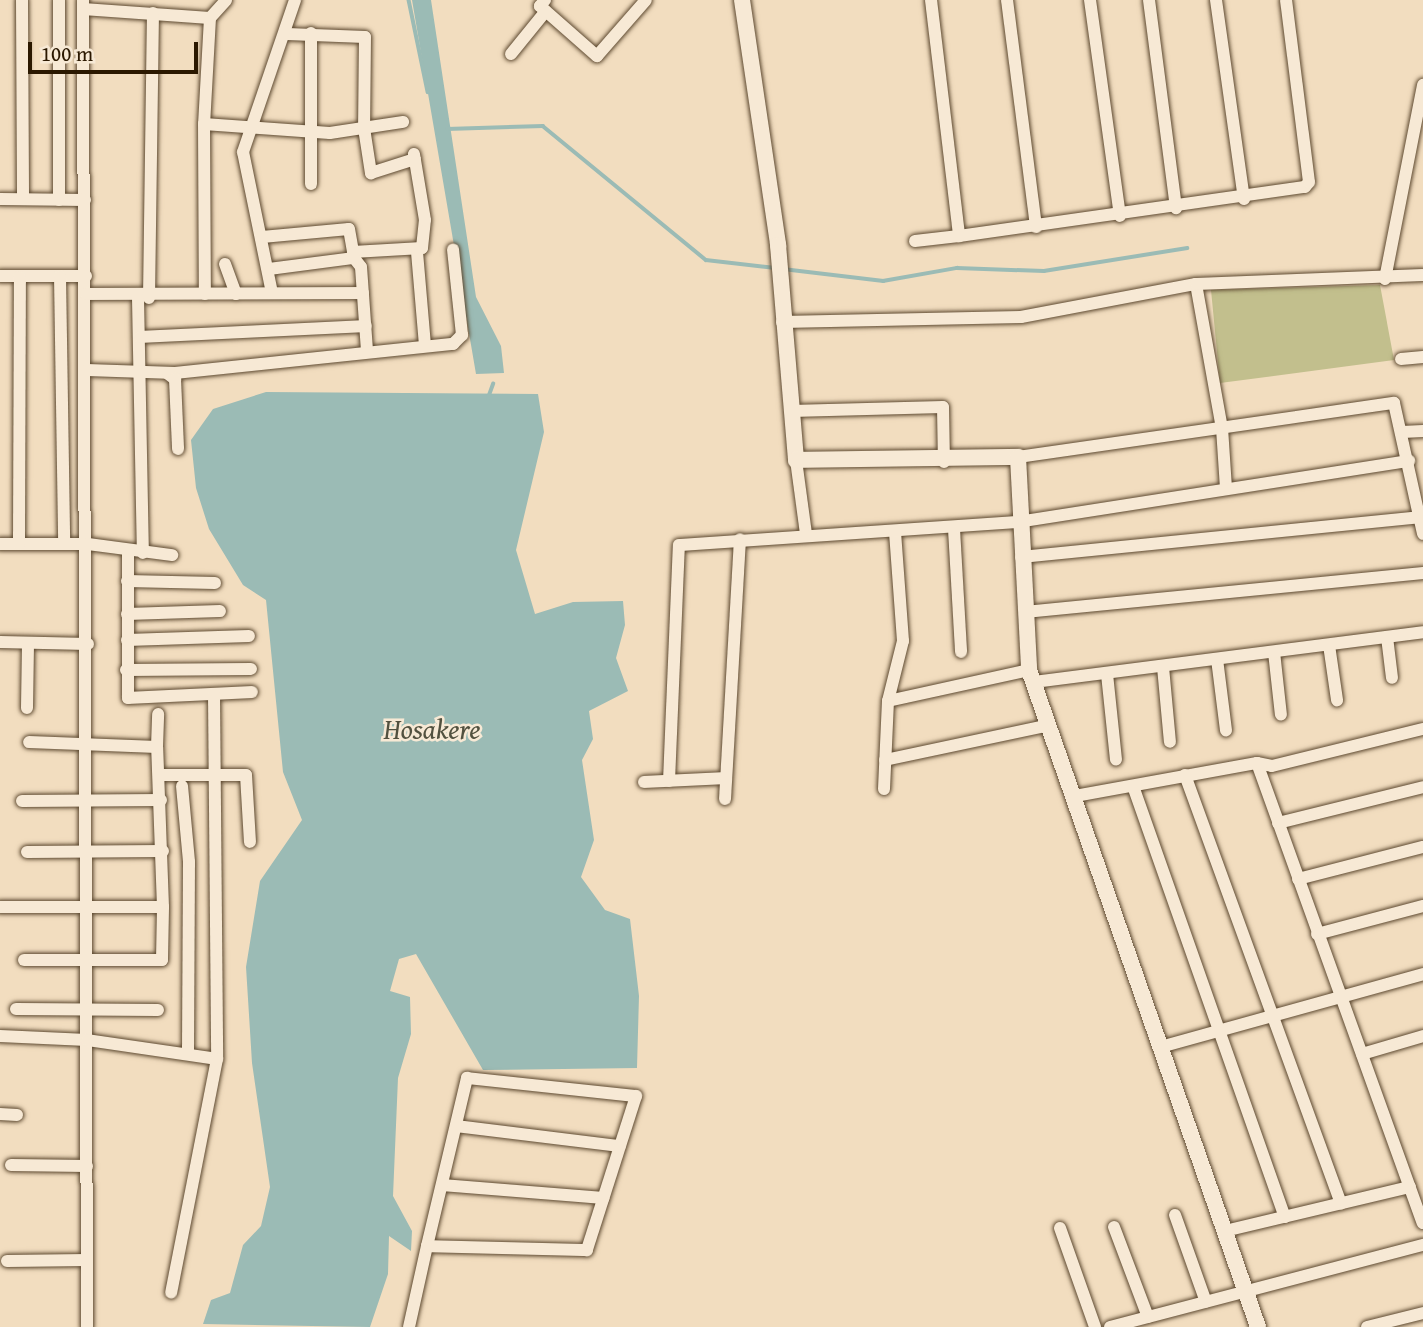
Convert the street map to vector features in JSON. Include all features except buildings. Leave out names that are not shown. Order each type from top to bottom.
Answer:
[{"type":"street","points":[[22,0],[23,199]]},
{"type":"street","points":[[59,0],[59,200]]},
{"type":"street","points":[[205,294],[204,124],[210,18],[226,0]]},
{"type":"street","points":[[272,293],[243,152],[287,34],[295,0]]},
{"type":"street","points":[[510,54],[546,6],[597,56],[646,0]]},
{"type":"street","points":[[742,0],[778,244],[782,322],[806,534]]},
{"type":"street","points":[[931,0],[959,236]]},
{"type":"street","points":[[1007,0],[1036,227]]},
{"type":"street","points":[[1090,0],[1120,216]]},
{"type":"street","points":[[1149,0],[1176,208]]},
{"type":"street","points":[[1216,0],[1244,199]]},
{"type":"street","points":[[915,241],[1244,199],[1309,182],[1286,0]]},
{"type":"street","points":[[87,1327],[89,544],[83,4],[210,18]]},
{"type":"street","points":[[143,553],[140,337],[144,298],[153,13]]},
{"type":"street","points":[[310,184],[307,132],[311,33]]},
{"type":"street","points":[[269,269],[354,255],[422,248],[425,220],[415,156],[371,173],[364,128],[365,37],[287,34]]},
{"type":"street","points":[[1385,279],[1423,85]]},
{"type":"street","points":[[204,124],[307,132],[403,122]]},
{"type":"street","points":[[0,199],[85,200]]},
{"type":"street","points":[[262,237],[349,229],[354,255],[361,267],[368,351]]},
{"type":"street","points":[[87,370],[141,375],[168,374],[453,344],[462,335],[453,249]]},
{"type":"street","points":[[417,252],[425,346]]},
{"type":"street","points":[[225,264],[236,294]]},
{"type":"street","points":[[782,322],[1021,317],[1196,284],[1385,279],[1423,275]]},
{"type":"street","points":[[0,276],[86,276]]},
{"type":"street","points":[[60,276],[64,544]]},
{"type":"street","points":[[19,544],[20,277]]},
{"type":"street","points":[[1196,284],[1222,428],[1226,489]]},
{"type":"street","points":[[86,294],[144,298],[205,294],[363,293]]},
{"type":"street","points":[[140,337],[366,326]]},
{"type":"street","points":[[1401,359],[1423,357]]},
{"type":"street","points":[[168,374],[175,379],[178,449]]},
{"type":"street","points":[[796,460],[944,462],[1018,457],[1394,402],[1419,500],[1423,534]]},
{"type":"street","points":[[791,411],[943,407],[944,462]]},
{"type":"street","points":[[1402,432],[1423,430]]},
{"type":"street","points":[[1018,457],[1018,522],[1031,676],[1229,1230],[1258,1327]]},
{"type":"street","points":[[669,781],[679,545],[740,538],[954,529],[1018,522],[1409,461]]},
{"type":"street","points":[[1021,556],[1419,517]]},
{"type":"street","points":[[954,529],[961,652]]},
{"type":"street","points":[[884,789],[888,701],[903,641],[895,532]]},
{"type":"street","points":[[725,799],[740,538]]},
{"type":"street","points":[[0,544],[89,544],[172,555]]},
{"type":"street","points":[[128,551],[126,693],[132,699],[252,692]]},
{"type":"street","points":[[1025,612],[1423,573]]},
{"type":"street","points":[[127,581],[215,583]]},
{"type":"street","points":[[127,614],[220,611]]},
{"type":"street","points":[[888,701],[1031,676],[1107,674],[1423,632]]},
{"type":"street","points":[[127,640],[249,636]]},
{"type":"street","points":[[1387,637],[1392,678]]},
{"type":"street","points":[[0,642],[88,644]]},
{"type":"street","points":[[27,708],[28,643]]},
{"type":"street","points":[[1329,645],[1337,699]]},
{"type":"street","points":[[1274,652],[1282,715]]},
{"type":"street","points":[[1217,659],[1226,730]]},
{"type":"street","points":[[1163,667],[1170,742]]},
{"type":"street","points":[[126,670],[251,669]]},
{"type":"street","points":[[1107,674],[1116,760]]},
{"type":"street","points":[[172,1293],[217,1059],[214,694]]},
{"type":"street","points":[[23,961],[162,960],[163,851],[161,775],[157,747],[158,714]]},
{"type":"street","points":[[885,760],[1049,725]]},
{"type":"street","points":[[1075,796],[1257,763],[1272,766],[1423,729]]},
{"type":"street","points":[[29,742],[157,747]]},
{"type":"street","points":[[1257,763],[1423,1223]]},
{"type":"street","points":[[161,775],[246,775],[250,842]]},
{"type":"street","points":[[1185,775],[1341,1203]]},
{"type":"street","points":[[644,782],[726,778]]},
{"type":"street","points":[[182,786],[189,862],[188,1053]]},
{"type":"street","points":[[1133,786],[1285,1217]]},
{"type":"street","points":[[1278,823],[1423,787]]},
{"type":"street","points":[[22,801],[161,800]]},
{"type":"street","points":[[1298,879],[1423,847]]},
{"type":"street","points":[[27,852],[163,851]]},
{"type":"street","points":[[0,906],[163,907]]},
{"type":"street","points":[[1317,934],[1423,906]]},
{"type":"street","points":[[1164,1046],[1423,974]]},
{"type":"street","points":[[16,1009],[158,1010]]},
{"type":"street","points":[[0,1036],[87,1040],[217,1059]]},
{"type":"street","points":[[1362,1054],[1423,1037]]},
{"type":"street","points":[[408,1327],[467,1078],[636,1096],[587,1250],[428,1246]]},
{"type":"street","points":[[0,1114],[16,1115]]},
{"type":"street","points":[[456,1126],[620,1146]]},
{"type":"street","points":[[11,1164],[87,1166]]},
{"type":"street","points":[[442,1185],[603,1198]]},
{"type":"street","points":[[1229,1230],[1410,1188]]},
{"type":"street","points":[[1175,1215],[1206,1302]]},
{"type":"street","points":[[1114,1227],[1148,1317]]},
{"type":"street","points":[[1060,1228],[1096,1327]]},
{"type":"street","points":[[1110,1327],[1423,1245]]},
{"type":"street","points":[[7,1261],[87,1261]]},
{"type":"street","points":[[1367,1327],[1423,1313]]},
{"type":"shaded area","points":[[1380,285],[1394,360],[1220,383],[1211,290]]},
{"type":"water","points":[[412,0],[431,0],[476,297],[501,346],[504,373],[476,374]]},
{"type":"water","name":"Hosakere","points":[[266,392],[538,394],[544,432],[516,550],[535,614],[573,602],[623,601],[625,625],[616,658],[628,691],[589,711],[593,739],[582,760],[594,840],[581,877],[605,910],[630,919],[639,996],[637,1068],[483,1070],[416,954],[399,959],[390,991],[410,997],[411,1034],[398,1078],[393,1196],[412,1231],[411,1251],[389,1236],[388,1274],[370,1327],[203,1324],[211,1300],[230,1293],[243,1245],[261,1226],[270,1187],[252,1063],[246,967],[260,881],[302,820],[283,772],[266,600],[243,585],[209,529],[196,488],[191,440],[213,409]]},
{"type":"waterway","points":[[409,0],[428,92]]},
{"type":"waterway","points":[[447,129],[543,126],[706,260],[776,268]]},
{"type":"waterway","points":[[783,269],[883,281],[957,268],[1044,271],[1187,248]]},
{"type":"waterway","points":[[488,398],[493,384]]}]
